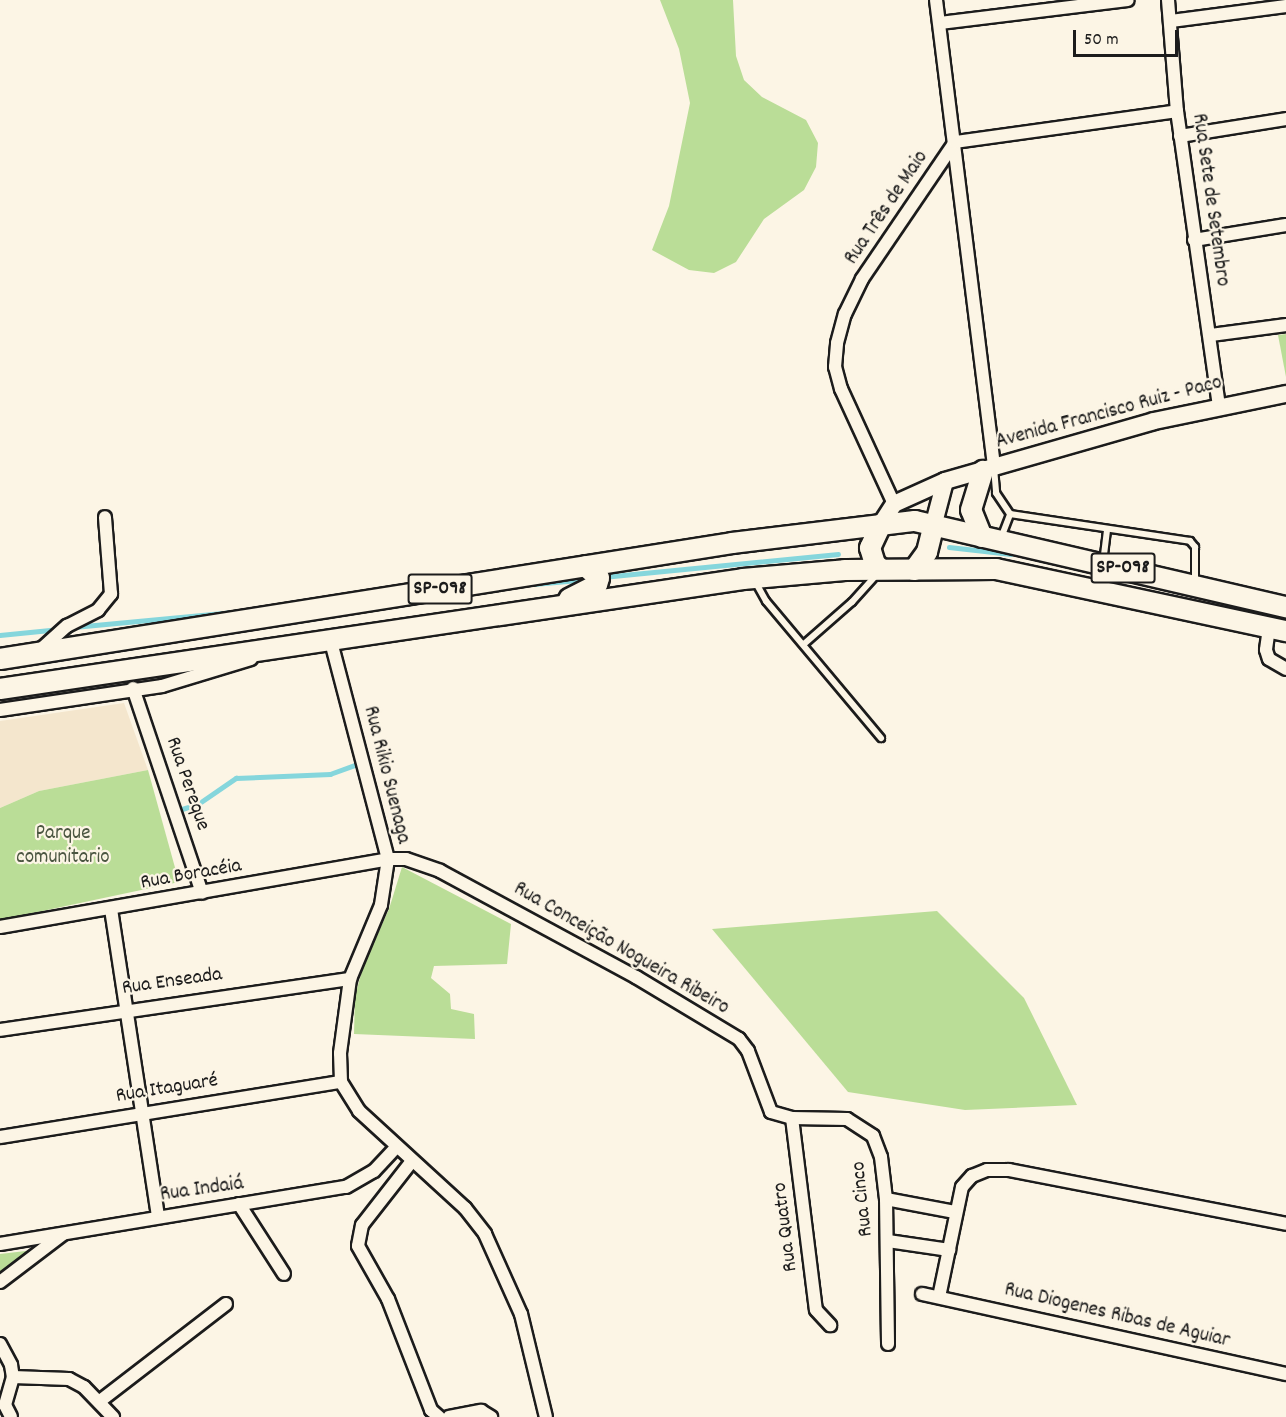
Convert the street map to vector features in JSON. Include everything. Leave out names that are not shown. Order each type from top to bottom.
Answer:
[{"type":"main road","points":[[989,470],[971,510],[991,539]]},
{"type":"main road","points":[[914,570],[927,552],[934,523]]},
{"type":"main road","name":"SP-098","points":[[0,659],[585,566],[881,524],[934,523],[991,539],[1286,607]]},
{"type":"main road","points":[[881,524],[870,548],[875,564],[881,568]]},
{"type":"main road","points":[[532,612],[594,589],[598,578],[585,566]]},
{"type":"main road","name":"SP-098","points":[[0,689],[330,638],[532,612],[753,578],[881,568],[996,569],[1278,629]]},
{"type":"street","points":[[936,0],[955,142],[989,470]]},
{"type":"street","points":[[940,23],[1128,0]]},
{"type":"street","name":"Rua Sete de Setembro","points":[[1168,0],[1180,136],[1194,240],[1211,335],[1219,405]]},
{"type":"street","points":[[1171,21],[1286,6]]},
{"type":"street","name":"Rua Três de Maio","points":[[894,504],[841,389],[835,367],[837,343],[845,314],[862,279],[955,142],[1177,111]]},
{"type":"street","points":[[1180,136],[1286,119]]},
{"type":"street","points":[[1194,240],[1286,225]]},
{"type":"street","points":[[1211,335],[1286,325]]},
{"type":"street","name":"Avenida Francisco Ruiz - Paco","points":[[894,504],[945,481],[1219,405],[1286,394]]},
{"type":"street","points":[[934,523],[945,481]]},
{"type":"street","points":[[881,524],[894,504]]},
{"type":"street","points":[[38,652],[62,630],[98,610],[111,594],[105,517]]},
{"type":"street","points":[[1278,629],[1266,650],[1269,659],[1286,669]]},
{"type":"street","name":"Rua Rikio Suenaga","points":[[330,638],[388,859],[381,905],[350,979],[340,1053],[341,1082]]},
{"type":"street","points":[[0,710],[183,681],[293,644]]},
{"type":"street","name":"Rua Pereque","points":[[133,688],[202,893]]},
{"type":"street","name":"Rua Boracéia","points":[[0,927],[388,859]]},
{"type":"street","name":"Rua Conceição Nogueira Ribeiro","points":[[388,859],[420,863],[470,886],[709,1019],[739,1040],[748,1051],[771,1112],[792,1118]]},
{"type":"street","points":[[111,909],[124,1009],[143,1112],[158,1216]]},
{"type":"street","name":"Rua Enseada","points":[[0,1030],[124,1009],[350,979]]},
{"type":"street","points":[[341,1082],[359,1111],[465,1208],[501,1262],[521,1314],[546,1417]]},
{"type":"street","name":"Rua Itaguaré","points":[[0,1137],[143,1112],[341,1082]]},
{"type":"street","name":"Rua Cinco","points":[[792,1118],[847,1119],[862,1126],[873,1136],[881,1157],[886,1199],[888,1344]]},
{"type":"street","name":"Rua Quatro","points":[[792,1118],[816,1310],[830,1325]]},
{"type":"street","name":"Rua Indaiá","points":[[0,1244],[158,1216],[346,1187],[374,1172],[396,1147]]},
{"type":"street","points":[[412,1161],[362,1225],[358,1246],[388,1299],[431,1410],[439,1417]]},
{"type":"street","points":[[939,1297],[962,1187],[972,1176],[987,1170],[1009,1170],[1286,1224]]},
{"type":"street","points":[[886,1199],[955,1212]]},
{"type":"street","points":[[239,1204],[284,1274]]},
{"type":"street","points":[[0,1282],[66,1232]]},
{"type":"street","points":[[888,1241],[949,1250]]},
{"type":"street","name":"Rua Diogenes Ribas de Aguiar","points":[[922,1294],[1286,1374]]},
{"type":"street","points":[[100,1401],[226,1304]]},
{"type":"street","points":[[0,1344],[13,1377],[3,1408],[11,1417]]},
{"type":"street","points":[[13,1377],[69,1379],[100,1401],[113,1417]]},
{"type":"street","points":[[448,1417],[482,1411],[491,1417]]},
{"type":"lane","points":[[989,470],[996,493],[1010,514],[1107,531],[1190,541],[1195,547],[1195,585]]},
{"type":"lane","points":[[991,539],[1010,514]]},
{"type":"lane","points":[[1103,563],[1107,531]]},
{"type":"lane","points":[[804,644],[852,602],[881,568]]},
{"type":"lane","points":[[753,578],[766,601],[881,738]]},
{"type":"shaded area","points":[[124,703],[148,770],[39,791],[0,808],[0,721]]},
{"type":"green space","points":[[660,0],[733,0],[736,56],[744,80],[762,97],[806,120],[818,143],[816,167],[804,190],[764,219],[736,262],[714,273],[689,270],[652,250],[669,206],[690,103],[679,49]]},
{"type":"green space","points":[[1286,334],[1286,377],[1278,335]]},
{"type":"green space","name":"Parque comunitario","points":[[148,770],[179,882],[0,920],[0,808],[39,791]]},
{"type":"green space","points":[[402,867],[511,924],[507,964],[434,966],[431,978],[450,994],[451,1009],[474,1014],[475,1039],[354,1034],[355,996],[363,967],[389,909]]},
{"type":"green space","points":[[937,911],[1024,998],[1077,1105],[965,1110],[848,1092],[712,929]]},
{"type":"green space","points":[[34,1250],[0,1275],[0,1254]]},
{"type":"waterway","points":[[949,547],[1011,554]]},
{"type":"waterway","points":[[603,577],[838,554]]},
{"type":"waterway","points":[[534,584],[589,579]]},
{"type":"waterway","points":[[74,627],[233,612]]},
{"type":"waterway","points":[[0,635],[60,629]]},
{"type":"waterway","points":[[182,809],[198,804],[236,778],[330,774],[355,765]]}]
